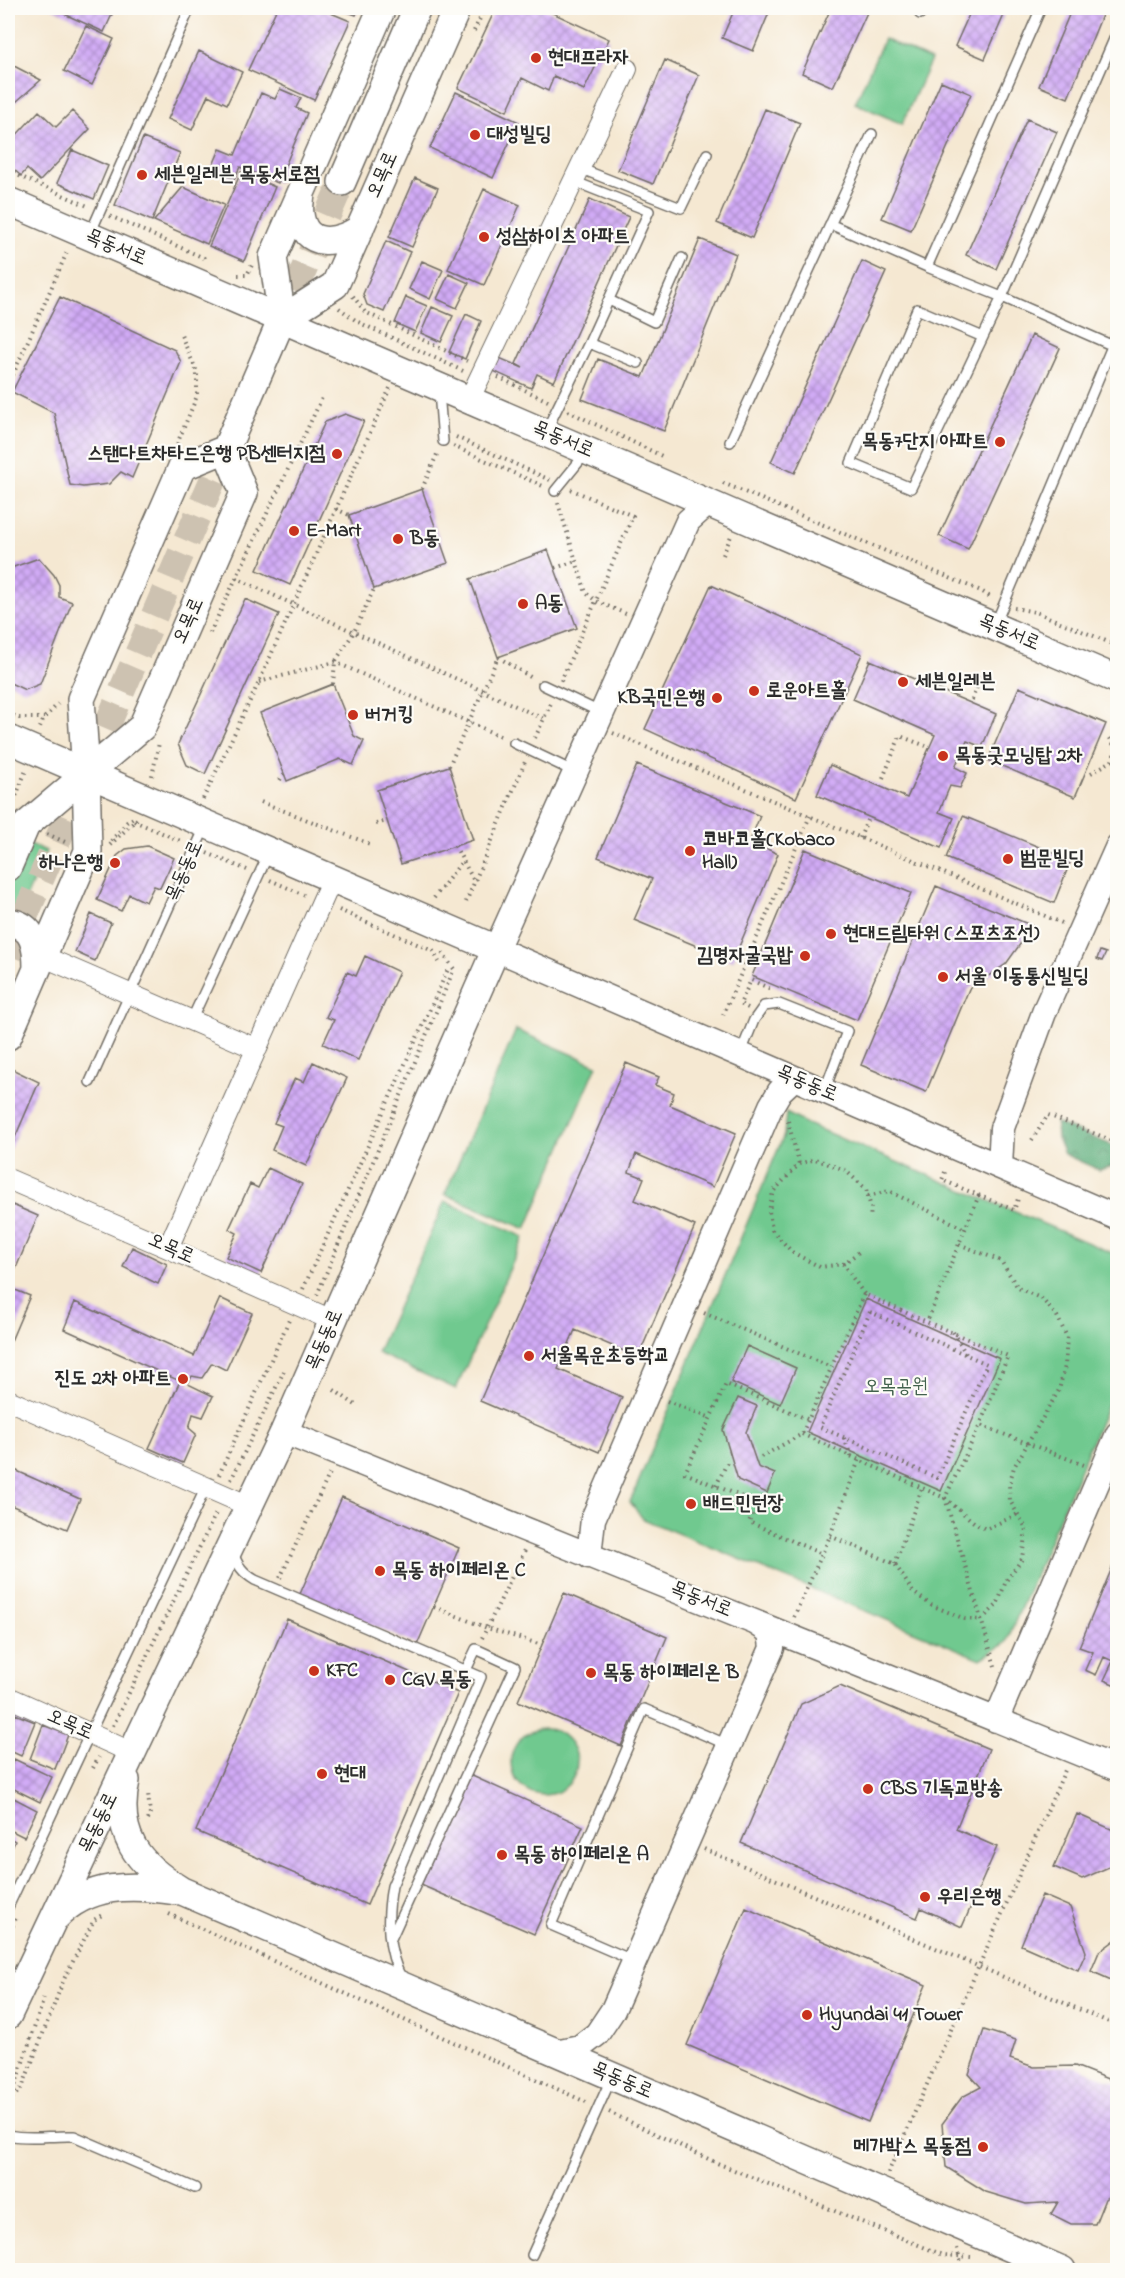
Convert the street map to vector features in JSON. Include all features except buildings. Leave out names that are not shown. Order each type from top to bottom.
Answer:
[{"type":"main road","points":[[8,1036],[88,851],[81,699],[182,466],[226,449],[282,319],[273,258],[382,8]]},
{"type":"main road","name":"오목로","points":[[342,182],[417,8]]},
{"type":"main road","name":"오목로","points":[[282,319],[335,285],[457,8]]},
{"type":"main road","points":[[300,194],[300,215],[311,234],[324,241],[337,241],[360,229]]},
{"type":"main road","name":"목동서로","points":[[13,209],[83,233],[588,451],[715,493],[999,616],[1118,680]]},
{"type":"main road","name":"오목로","points":[[8,867],[26,825],[86,772],[142,728],[224,573],[244,493],[226,449]]},
{"type":"main road","name":"목동동로","points":[[8,739],[86,772],[264,864],[413,925],[496,950],[314,1312],[284,1432],[8,2015]]},
{"type":"main road","points":[[8,922],[27,928],[32,936],[40,963]]},
{"type":"main road","name":"목동동로","points":[[146,1725],[125,1782],[123,1821],[126,1835],[142,1861],[162,1879],[182,1891],[1062,2271]]},
{"type":"main road","name":"목동동로","points":[[53,1920],[66,1906],[80,1898],[110,1888],[150,1887],[182,1891]]},
{"type":"street","points":[[468,400],[627,69]]},
{"type":"street","points":[[496,950],[688,521],[715,493]]},
{"type":"street","points":[[1000,1167],[1002,1128],[1045,1010],[1118,846]]},
{"type":"street","points":[[168,1248],[327,891]]},
{"type":"street","name":"목동동로","points":[[496,950],[1118,1218]]},
{"type":"street","points":[[40,963],[129,995],[256,1049]]},
{"type":"street","points":[[589,1556],[593,1519],[606,1488],[771,1107],[780,1091],[794,1078]]},
{"type":"street","name":"오목로","points":[[8,1179],[314,1312]]},
{"type":"street","points":[[8,1400],[249,1506]]},
{"type":"street","name":"목동서로","points":[[284,1432],[786,1635],[1001,1709],[1073,1751],[1118,1769]]},
{"type":"street","points":[[1001,1709],[1118,1434]]},
{"type":"street","points":[[555,2052],[580,2047],[597,2034],[613,2010],[772,1648],[770,1632],[755,1622]]},
{"type":"street","name":"오목로","points":[[8,1697],[133,1753]]},
{"type":"lane","points":[[83,233],[190,8]]},
{"type":"lane","points":[[927,267],[1041,8]]},
{"type":"lane","points":[[983,337],[917,309],[851,463],[911,488],[983,337],[1002,297],[1118,30]]},
{"type":"lane","points":[[730,442],[872,134]]},
{"type":"lane","points":[[576,174],[681,208],[707,154]]},
{"type":"lane","points":[[545,433],[590,343],[649,211],[576,174]]},
{"type":"lane","points":[[830,224],[1115,346]]},
{"type":"lane","points":[[609,300],[654,322],[682,258]]},
{"type":"lane","points":[[999,616],[1115,346],[1118,332]]},
{"type":"lane","points":[[590,343],[638,363]]},
{"type":"lane","points":[[439,387],[443,441]]},
{"type":"lane","points":[[558,488],[588,451]]},
{"type":"lane","points":[[543,685],[599,719]]},
{"type":"lane","points":[[514,742],[575,772]]},
{"type":"lane","name":"목동동로","points":[[90,1082],[198,830]]},
{"type":"lane","points":[[191,1022],[264,864]]},
{"type":"lane","points":[[740,1055],[753,1020],[764,1006],[779,1004],[848,1031],[824,1091]]},
{"type":"lane","points":[[8,1907],[98,1737],[214,1491]]},
{"type":"lane","points":[[231,1544],[235,1557],[246,1575],[481,1677],[392,1886],[387,1912],[389,1943],[396,1968],[406,1988]]},
{"type":"lane","points":[[389,1943],[515,1667],[476,1649],[466,1670]]},
{"type":"lane","points":[[635,1961],[551,1925],[644,1709],[730,1746]]},
{"type":"lane","points":[[532,2255],[612,2077]]},
{"type":"lane","points":[[8,2135],[20,2138],[52,2135],[74,2136],[195,2188]]},
{"type":"path","points":[[8,386],[83,233]]},
{"type":"path","points":[[236,275],[247,275],[255,260]]},
{"type":"path","points":[[351,293],[365,312],[669,460]]},
{"type":"path","points":[[206,641],[224,573],[322,398]]},
{"type":"path","points":[[198,830],[259,682],[381,407]]},
{"type":"path","points":[[441,431],[558,488]]},
{"type":"path","points":[[422,489],[443,441],[633,516],[466,902]]},
{"type":"path","points":[[558,488],[586,593],[596,601],[643,621]]},
{"type":"path","points":[[715,493],[981,591],[999,616],[1017,613]]},
{"type":"path","points":[[336,509],[349,515]]},
{"type":"path","points":[[555,568],[576,561]]},
{"type":"path","points":[[224,573],[544,719]]},
{"type":"path","points":[[333,684],[335,662],[354,632],[375,589]]},
{"type":"path","points":[[449,766],[498,657],[543,685]]},
{"type":"path","points":[[259,682],[335,662],[514,742]]},
{"type":"path","points":[[972,700],[981,676]]},
{"type":"path","points":[[8,713],[19,718],[44,718]]},
{"type":"path","points":[[599,719],[860,838],[1080,930]]},
{"type":"path","points":[[158,750],[161,736]]},
{"type":"path","points":[[883,778],[900,736],[926,746]]},
{"type":"path","points":[[1091,773],[1112,761],[1116,749],[1110,738]]},
{"type":"path","points":[[279,780],[284,774]]},
{"type":"path","points":[[261,802],[370,844]]},
{"type":"path","points":[[26,825],[99,855],[127,822],[144,812]]},
{"type":"path","points":[[723,1015],[810,816]]},
{"type":"path","points":[[860,838],[867,820]]},
{"type":"path","points":[[135,821],[198,830],[264,864],[327,891],[433,951],[439,962]]},
{"type":"path","points":[[376,824],[387,821]]},
{"type":"path","points":[[455,846],[474,882]]},
{"type":"path","points":[[93,1768],[98,1737],[214,1491],[314,1312],[454,969],[443,953],[413,925],[463,860]]},
{"type":"path","points":[[1108,943],[1118,947]]},
{"type":"path","points":[[314,1312],[449,967]]},
{"type":"path","points":[[753,1010],[740,1004],[751,980],[777,992]]},
{"type":"path","points":[[786,1113],[799,1164]]},
{"type":"path","points":[[1032,1140],[1048,1115],[1118,1143]]},
{"type":"path","points":[[859,1252],[843,1264],[820,1267],[792,1252],[772,1230],[769,1211],[773,1192],[799,1164],[815,1159],[845,1170],[866,1188],[870,1219]]},
{"type":"path","points":[[945,1172],[942,1180],[1014,1210],[1026,1178]]},
{"type":"path","points":[[868,1196],[889,1191],[965,1229]]},
{"type":"path","points":[[927,1322],[979,1195]]},
{"type":"path","points":[[830,1536],[895,1564],[913,1592],[931,1605],[965,1619],[981,1620],[998,1605],[1006,1581],[1022,1559],[1026,1528],[1010,1501],[1009,1485],[1014,1467],[1059,1390],[1065,1366],[1067,1337],[1057,1316],[1042,1299],[1018,1288],[1001,1261],[959,1244]]},
{"type":"path","points":[[843,1264],[864,1294],[1008,1356],[980,1425],[945,1498],[981,1620],[1001,1709]]},
{"type":"path","points":[[761,1457],[802,1434],[864,1294]]},
{"type":"path","points":[[870,1312],[966,1355],[987,1364],[937,1478],[820,1427],[870,1312]]},
{"type":"path","points":[[707,1314],[831,1367]]},
{"type":"path","points":[[953,1332],[966,1355]]},
{"type":"path","points":[[214,1491],[285,1368]]},
{"type":"path","points":[[807,1419],[726,1384],[685,1473],[757,1503],[749,1522],[822,1554]]},
{"type":"path","points":[[334,1390],[357,1406]]},
{"type":"path","points":[[672,1403],[711,1418]]},
{"type":"path","points":[[980,1425],[1083,1465]]},
{"type":"path","points":[[802,1434],[945,1498],[975,1524],[986,1529],[1018,1514]]},
{"type":"path","points":[[844,1438],[851,1456]]},
{"type":"path","points":[[786,1635],[830,1536],[859,1460]]},
{"type":"path","points":[[716,1486],[727,1463]]},
{"type":"path","points":[[275,1589],[334,1465]]},
{"type":"path","points":[[895,1564],[922,1488]]},
{"type":"path","points":[[476,1649],[529,1542]]},
{"type":"path","points":[[434,1607],[487,1628],[542,1645]]},
{"type":"path","points":[[880,2192],[1073,1751]]},
{"type":"path","points":[[146,1825],[150,1816],[148,1792]]},
{"type":"path","points":[[687,1841],[1118,2026]]},
{"type":"path","points":[[163,1912],[598,2107],[717,2163],[943,2255],[981,2260]]},
{"type":"path","points":[[12,2098],[21,2088],[64,1979],[94,1920],[103,1914]]},
{"type":"path","points":[[8,1937],[17,1916]]},
{"type":"path","points":[[8,2108],[45,1995]]},
{"type":"green space","points":[[884,39],[931,60],[902,124],[855,103]]},
{"type":"green space","points":[[23,841],[46,851],[21,910],[8,906],[8,876]]},
{"type":"green space","points":[[516,1030],[597,1065],[526,1229],[445,1194]]},
{"type":"green space","name":"오목공원","points":[[786,1113],[807,1124],[1117,1255],[1117,1382],[1006,1643],[981,1659],[643,1519],[630,1502],[784,1135]]},
{"type":"green space","points":[[1056,1123],[1117,1147],[1117,1159],[1113,1166],[1099,1170],[1064,1154],[1057,1138]]},
{"type":"green space","points":[[445,1201],[524,1237],[456,1389],[377,1353]]},
{"type":"green space","points":[[544,1729],[557,1732],[567,1739],[574,1749],[577,1762],[574,1775],[567,1785],[557,1792],[544,1795],[531,1792],[521,1785],[514,1775],[511,1762],[514,1749],[521,1739],[531,1732]]},
{"type":"tunnel","points":[[278,329],[342,182]]},
{"type":"tunnel","points":[[8,955],[233,433]]},
{"type":"place","name":"현대프라자","points":[[536,58]]},
{"type":"place","name":"대성빌딩","points":[[475,135]]},
{"type":"place","name":"세븐일레븐 목동서로점","points":[[142,175]]},
{"type":"place","name":"성삼하이츠 아파트","points":[[484,237]]},
{"type":"place","name":"목동7단지 아파트","points":[[1000,442]]},
{"type":"place","name":"스탠다트차타드은행 PB센터지점","points":[[337,454]]},
{"type":"place","name":"E-Mart","points":[[294,531]]},
{"type":"place","name":"B동","points":[[398,539]]},
{"type":"place","name":"A동","points":[[523,604]]},
{"type":"place","name":"세븐일레븐","points":[[903,682]]},
{"type":"place","name":"로운아트홀","points":[[754,691]]},
{"type":"place","name":"KB국민은행","points":[[717,698]]},
{"type":"place","name":"버거킹","points":[[353,715]]},
{"type":"place","name":"목동굿모닝탑 2차","points":[[943,756]]},
{"type":"place","name":"코바코홀(Kobaco Hall)","points":[[690,851]]},
{"type":"place","name":"범문빌딩","points":[[1008,859]]},
{"type":"place","name":"하나은행","points":[[115,863]]},
{"type":"place","name":"현대드림타워 (스포츠조선)","points":[[831,934]]},
{"type":"place","name":"김명자굴국밥","points":[[805,956]]},
{"type":"place","name":"서울 이동통신빌딩","points":[[943,977]]},
{"type":"place","name":"서울목운초등학교","points":[[529,1356]]},
{"type":"place","name":"진도 2차 아파트","points":[[183,1379]]},
{"type":"place","name":"배드민턴장","points":[[691,1504]]},
{"type":"place","name":"목동 하이페리온 C","points":[[380,1571]]},
{"type":"place","name":"KFC","points":[[314,1671]]},
{"type":"place","name":"목동 하이페리온 B","points":[[591,1673]]},
{"type":"place","name":"CGV 목동","points":[[390,1680]]},
{"type":"place","name":"현대","points":[[322,1774]]},
{"type":"place","name":"CBS 기독교방송","points":[[868,1789]]},
{"type":"place","name":"목동 하이페리온 A","points":[[502,1855]]},
{"type":"place","name":"우리은행","points":[[925,1897]]},
{"type":"place","name":"Hyundai 41 Tower","points":[[807,2015]]},
{"type":"place","name":"메가박스 목동점","points":[[983,2147]]}]
